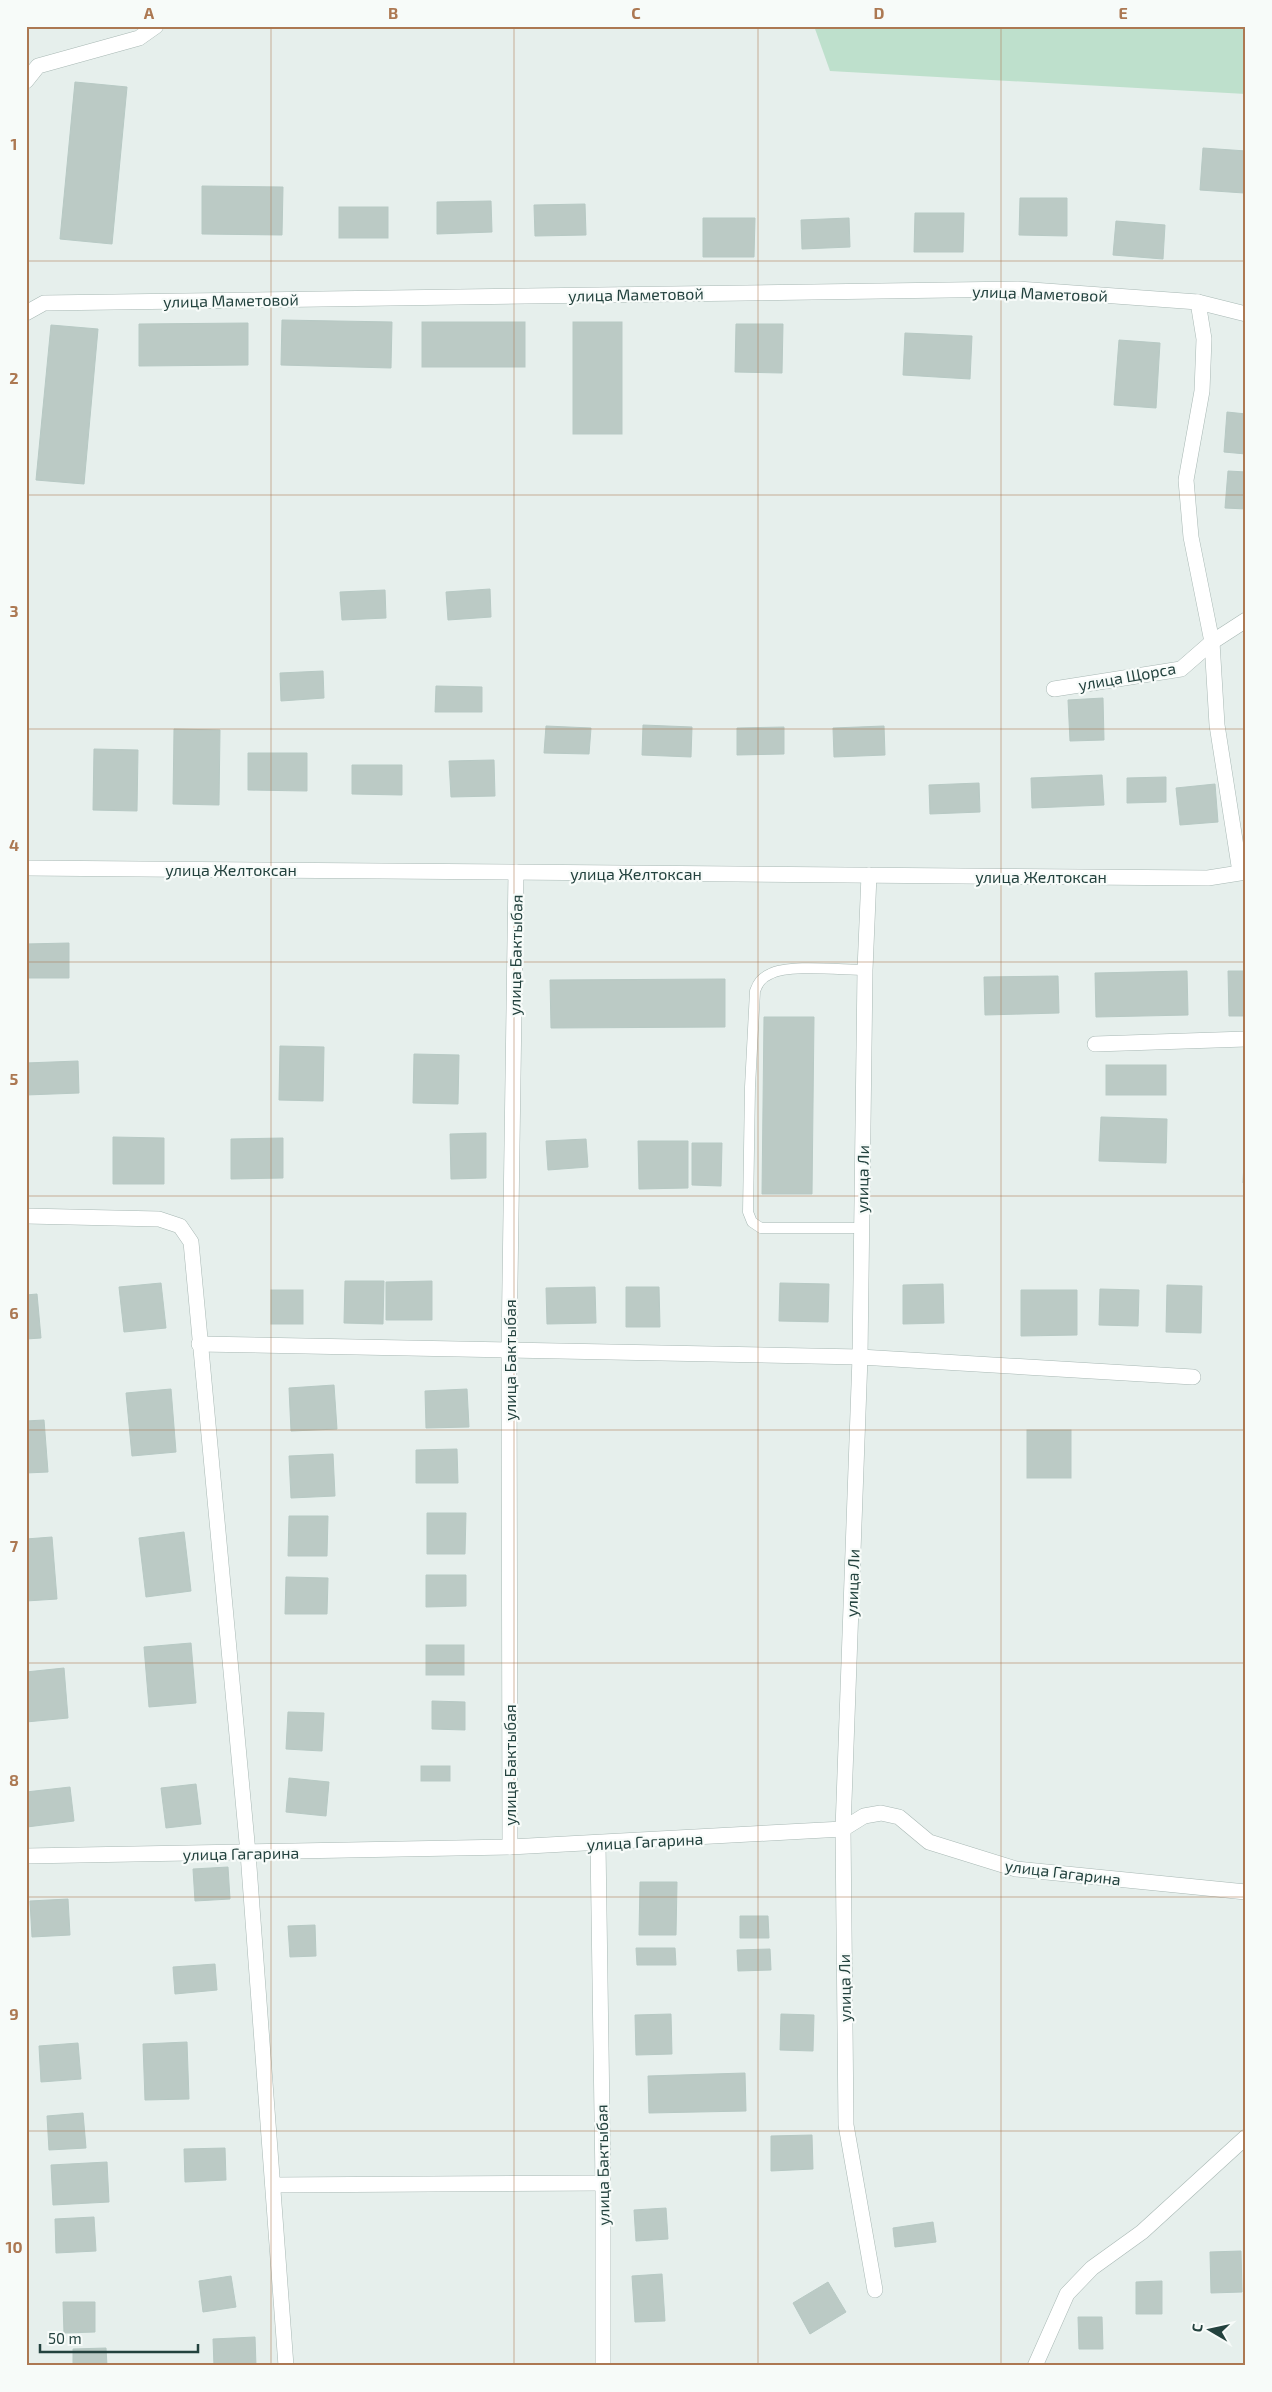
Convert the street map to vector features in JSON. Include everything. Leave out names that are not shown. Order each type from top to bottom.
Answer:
[{"type":"street","points":[[26,81],[38,66],[139,38],[156,26]]},
{"type":"street","name":"улица Маметовой","points":[[26,313],[44,303],[1018,289],[1198,302],[1246,314]]},
{"type":"street","points":[[1198,302],[1204,339],[1202,391],[1186,480],[1191,537],[1212,642],[1216,725],[1243,872]]},
{"type":"street","name":"улица Щорса","points":[[1054,689],[1181,669],[1212,642],[1246,620]]},
{"type":"street","name":"улица Желтоксан","points":[[26,868],[1208,878],[1243,872]]},
{"type":"street","name":"улица Бактыбая","points":[[510,1847],[509,1350],[516,872]]},
{"type":"street","name":"улица Ли","points":[[869,875],[865,970],[860,1357],[843,1829],[846,2125],[875,2290]]},
{"type":"street","points":[[1095,1044],[1246,1039]]},
{"type":"street","points":[[26,1216],[159,1220],[180,1226],[191,1242],[199,1344],[248,1853],[286,2366]]},
{"type":"street","points":[[199,1344],[860,1357],[1193,1377]]},
{"type":"street","name":"улица Гагарина","points":[[26,1856],[248,1853],[598,1844],[843,1829],[864,1816],[881,1813],[899,1817],[929,1842],[1016,1870],[1246,1892]]},
{"type":"street","name":"улица Бактыбая","points":[[598,1844],[603,2183],[603,2366]]},
{"type":"street","points":[[1035,2366],[1067,2294],[1092,2268],[1142,2232],[1246,2136]]},
{"type":"street","points":[[273,2185],[603,2183]]},
{"type":"lane","points":[[861,1228],[761,1228],[752,1222],[748,1212],[750,1087],[755,991],[759,981],[768,974],[782,969],[865,970]]},
{"type":"green space","points":[[814,26],[1246,26],[1246,94],[830,71]]},
{"type":"building","points":[[75,82],[127,87],[112,244],[60,239]]},
{"type":"building","points":[[1203,148],[1246,151],[1244,193],[1200,190]]},
{"type":"building","points":[[202,186],[283,187],[282,235],[202,234]]},
{"type":"building","points":[[1020,198],[1067,198],[1067,236],[1019,235]]},
{"type":"building","points":[[491,201],[492,232],[437,234],[437,202]]},
{"type":"building","points":[[585,204],[586,235],[535,236],[534,205]]},
{"type":"building","points":[[339,207],[388,207],[388,238],[339,238]]},
{"type":"building","points":[[915,213],[964,213],[963,252],[914,252]]},
{"type":"building","points":[[703,218],[755,218],[754,257],[703,257]]},
{"type":"building","points":[[849,218],[850,247],[802,249],[801,220]]},
{"type":"building","points":[[1116,221],[1165,225],[1163,259],[1113,255]]},
{"type":"building","points":[[282,320],[392,322],[391,368],[281,365]]},
{"type":"building","points":[[422,322],[525,322],[525,367],[422,367]]},
{"type":"building","points":[[573,322],[622,322],[622,434],[573,434]]},
{"type":"building","points":[[248,323],[248,365],[139,366],[139,324]]},
{"type":"building","points":[[736,324],[783,324],[782,373],[735,372]]},
{"type":"building","points":[[51,325],[98,329],[84,484],[36,480]]},
{"type":"building","points":[[905,333],[972,336],[970,379],[903,375]]},
{"type":"building","points":[[1119,340],[1160,343],[1156,408],[1114,405]]},
{"type":"building","points":[[1227,412],[1246,414],[1246,454],[1224,452]]},
{"type":"building","points":[[1228,471],[1246,472],[1246,509],[1225,508]]},
{"type":"building","points":[[490,589],[491,617],[448,620],[446,592]]},
{"type":"building","points":[[385,590],[386,618],[342,620],[340,592]]},
{"type":"building","points":[[323,671],[324,698],[281,701],[280,673]]},
{"type":"building","points":[[436,686],[482,687],[482,712],[435,712]]},
{"type":"building","points":[[1103,698],[1104,740],[1070,741],[1068,700]]},
{"type":"building","points":[[643,725],[692,727],[691,757],[642,755]]},
{"type":"building","points":[[546,726],[591,728],[589,754],[544,753]]},
{"type":"building","points":[[884,726],[885,755],[834,757],[833,728]]},
{"type":"building","points":[[784,727],[784,754],[737,755],[737,728]]},
{"type":"building","points":[[174,729],[220,730],[219,805],[173,804]]},
{"type":"building","points":[[94,749],[138,750],[137,811],[93,810]]},
{"type":"building","points":[[248,753],[307,753],[307,791],[248,790]]},
{"type":"building","points":[[494,760],[495,796],[451,797],[449,761]]},
{"type":"building","points":[[352,765],[402,765],[402,795],[352,794]]},
{"type":"building","points":[[1102,775],[1104,805],[1032,808],[1031,778]]},
{"type":"building","points":[[1166,777],[1166,802],[1127,803],[1127,778]]},
{"type":"building","points":[[979,783],[980,812],[930,814],[929,785]]},
{"type":"building","points":[[1215,784],[1218,822],[1180,825],[1176,788]]},
{"type":"building","points":[[69,943],[69,978],[26,978],[26,944]]},
{"type":"building","points":[[1187,971],[1188,1015],[1096,1017],[1095,973]]},
{"type":"building","points":[[1228,971],[1246,971],[1246,1016],[1229,1016]]},
{"type":"building","points":[[1058,976],[1059,1013],[985,1015],[984,977]]},
{"type":"building","points":[[725,979],[725,1027],[551,1028],[550,980]]},
{"type":"building","points":[[764,1017],[814,1017],[812,1194],[762,1194]]},
{"type":"building","points":[[280,1046],[324,1047],[323,1101],[279,1100]]},
{"type":"building","points":[[414,1054],[459,1055],[458,1104],[413,1103]]},
{"type":"building","points":[[78,1061],[79,1093],[26,1095],[26,1063]]},
{"type":"building","points":[[1106,1065],[1166,1065],[1166,1095],[1106,1095]]},
{"type":"building","points":[[1101,1117],[1167,1119],[1166,1163],[1099,1161]]},
{"type":"building","points":[[486,1133],[486,1178],[451,1179],[450,1134]]},
{"type":"building","points":[[113,1137],[164,1138],[164,1184],[113,1184]]},
{"type":"building","points":[[283,1138],[283,1178],[231,1179],[231,1139]]},
{"type":"building","points":[[586,1139],[588,1167],[548,1170],[546,1141]]},
{"type":"building","points":[[638,1141],[688,1141],[688,1188],[639,1189]]},
{"type":"building","points":[[1245,1142],[1246,1183],[1243,1183]]},
{"type":"building","points":[[692,1143],[722,1143],[721,1186],[692,1185]]},
{"type":"building","points":[[345,1281],[384,1281],[383,1324],[344,1323]]},
{"type":"building","points":[[432,1281],[432,1320],[386,1320],[386,1282]]},
{"type":"building","points":[[161,1283],[166,1328],[124,1332],[119,1287]]},
{"type":"building","points":[[780,1283],[829,1284],[828,1322],[779,1321]]},
{"type":"building","points":[[943,1284],[944,1323],[903,1324],[903,1285]]},
{"type":"building","points":[[1167,1285],[1202,1286],[1201,1333],[1166,1332]]},
{"type":"building","points":[[595,1287],[596,1323],[547,1324],[546,1288]]},
{"type":"building","points":[[626,1287],[659,1287],[660,1327],[626,1327]]},
{"type":"building","points":[[1100,1289],[1139,1290],[1138,1326],[1099,1325]]},
{"type":"building","points":[[271,1290],[303,1290],[303,1324],[271,1324]]},
{"type":"building","points":[[1021,1290],[1077,1290],[1077,1335],[1021,1336]]},
{"type":"building","points":[[37,1294],[41,1338],[26,1339],[26,1295]]},
{"type":"building","points":[[334,1385],[337,1429],[291,1431],[289,1388]]},
{"type":"building","points":[[171,1389],[176,1452],[132,1456],[126,1393]]},
{"type":"building","points":[[467,1389],[469,1427],[426,1428],[425,1391]]},
{"type":"building","points":[[44,1420],[48,1472],[26,1473],[26,1421]]},
{"type":"building","points":[[1027,1430],[1071,1430],[1071,1478],[1027,1478]]},
{"type":"building","points":[[457,1449],[458,1483],[416,1483],[416,1450]]},
{"type":"building","points":[[333,1454],[335,1496],[291,1498],[289,1456]]},
{"type":"building","points":[[427,1513],[466,1513],[465,1554],[427,1554]]},
{"type":"building","points":[[289,1516],[328,1516],[327,1556],[288,1556]]},
{"type":"building","points":[[184,1532],[191,1591],[146,1597],[139,1538]]},
{"type":"building","points":[[52,1537],[57,1599],[26,1601],[26,1539]]},
{"type":"building","points":[[426,1575],[466,1575],[466,1606],[426,1607]]},
{"type":"building","points":[[286,1577],[328,1578],[327,1614],[285,1614]]},
{"type":"building","points":[[191,1643],[196,1703],[149,1707],[144,1647]]},
{"type":"building","points":[[426,1645],[464,1645],[464,1675],[426,1675]]},
{"type":"building","points":[[64,1668],[68,1718],[26,1722],[26,1672]]},
{"type":"building","points":[[432,1701],[465,1702],[465,1730],[432,1729]]},
{"type":"building","points":[[288,1712],[324,1713],[322,1751],[286,1749]]},
{"type":"building","points":[[421,1766],[450,1766],[450,1781],[421,1781]]},
{"type":"building","points":[[289,1778],[329,1782],[326,1816],[286,1812]]},
{"type":"building","points":[[196,1784],[201,1824],[166,1828],[161,1788]]},
{"type":"building","points":[[70,1787],[74,1821],[27,1827],[26,1792]]},
{"type":"building","points":[[228,1867],[230,1899],[195,1901],[193,1869]]},
{"type":"building","points":[[640,1882],[677,1882],[676,1935],[639,1935]]},
{"type":"building","points":[[68,1899],[70,1935],[32,1937],[30,1901]]},
{"type":"building","points":[[740,1916],[768,1916],[769,1938],[740,1938]]},
{"type":"building","points":[[315,1925],[316,1956],[290,1957],[288,1926]]},
{"type":"building","points":[[636,1948],[675,1948],[676,1965],[637,1965]]},
{"type":"building","points":[[770,1949],[771,1970],[738,1971],[737,1950]]},
{"type":"building","points":[[215,1964],[217,1990],[175,1994],[173,1967]]},
{"type":"building","points":[[671,2014],[672,2054],[636,2055],[635,2015]]},
{"type":"building","points":[[781,2014],[814,2015],[813,2051],[780,2050]]},
{"type":"building","points":[[187,2042],[189,2099],[145,2100],[143,2044]]},
{"type":"building","points":[[78,2043],[81,2079],[41,2082],[39,2046]]},
{"type":"building","points":[[745,2073],[746,2111],[649,2113],[648,2076]]},
{"type":"building","points":[[83,2113],[86,2148],[49,2150],[47,2116]]},
{"type":"building","points":[[812,2135],[813,2169],[771,2171],[771,2136]]},
{"type":"building","points":[[225,2148],[226,2180],[185,2182],[184,2149]]},
{"type":"building","points":[[107,2162],[109,2202],[53,2205],[51,2165]]},
{"type":"building","points":[[666,2208],[668,2239],[636,2241],[634,2210]]},
{"type":"building","points":[[94,2217],[96,2251],[56,2253],[55,2219]]},
{"type":"building","points":[[933,2222],[936,2242],[895,2247],[893,2228]]},
{"type":"building","points":[[1241,2251],[1242,2292],[1211,2293],[1210,2252]]},
{"type":"building","points":[[662,2274],[665,2321],[635,2322],[632,2276]]},
{"type":"building","points":[[231,2276],[236,2307],[203,2312],[199,2281]]},
{"type":"building","points":[[1162,2281],[1162,2314],[1136,2314],[1136,2282]]},
{"type":"building","points":[[828,2282],[846,2312],[810,2334],[793,2303]]},
{"type":"building","points":[[63,2302],[95,2302],[95,2332],[64,2333]]},
{"type":"building","points":[[1078,2317],[1102,2317],[1103,2349],[1079,2349]]},
{"type":"building","points":[[255,2337],[256,2366],[214,2366],[213,2339]]},
{"type":"building","points":[[106,2348],[107,2366],[73,2366],[73,2349]]}]
